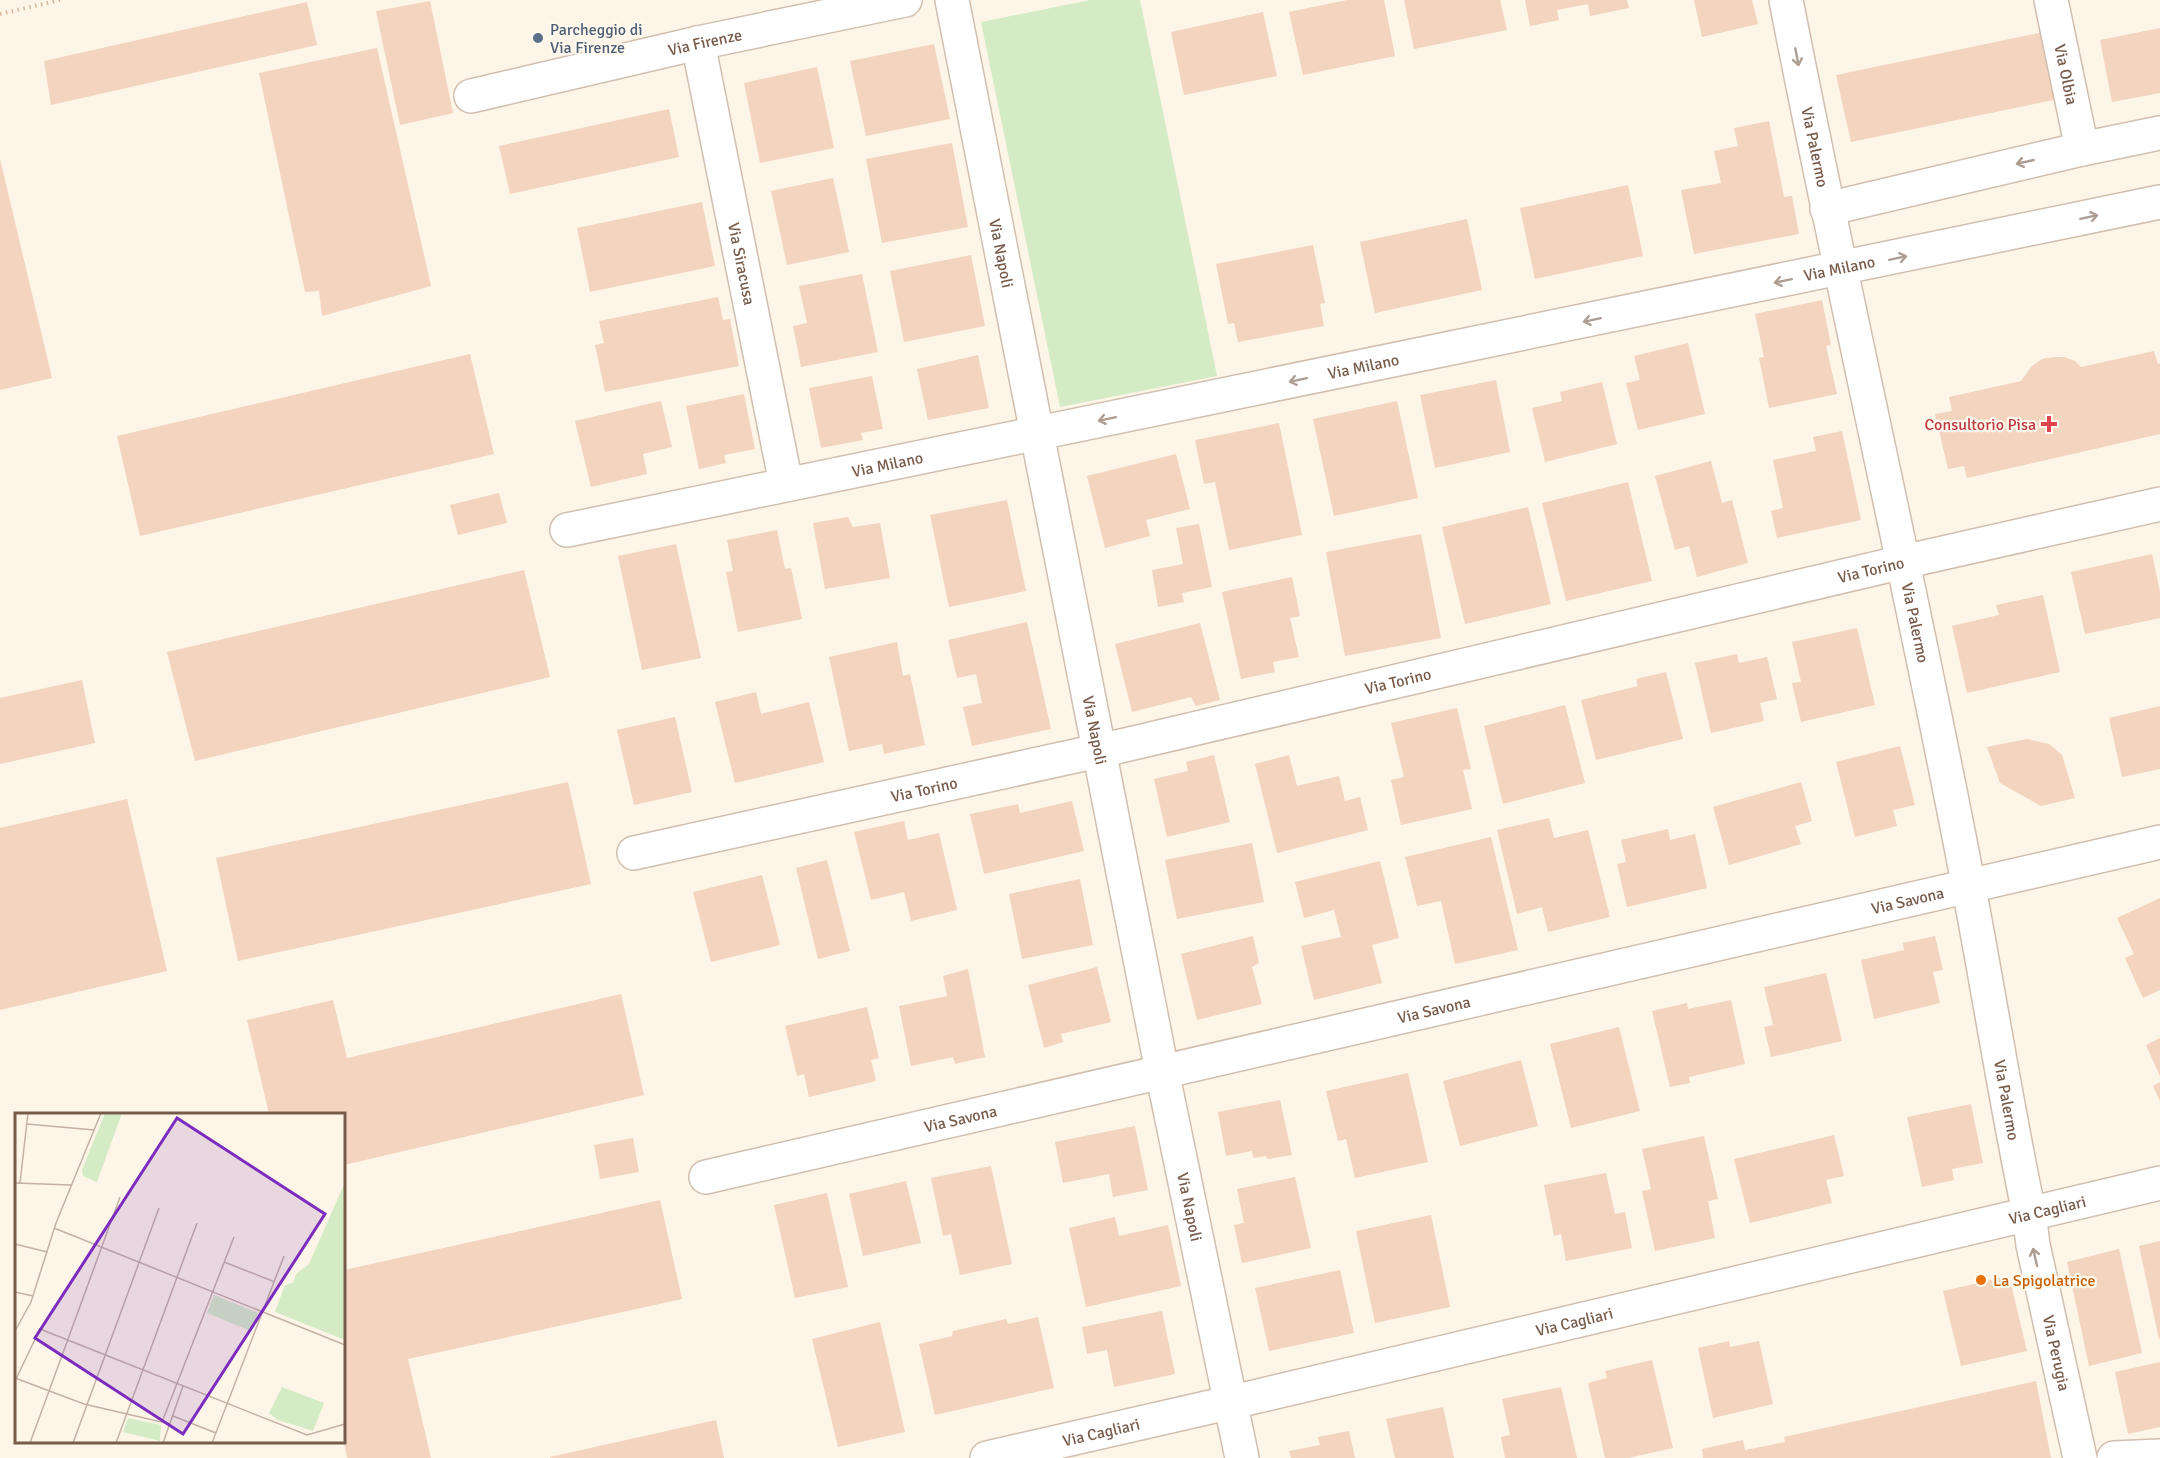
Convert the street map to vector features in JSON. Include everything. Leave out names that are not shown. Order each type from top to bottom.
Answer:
[{"type":"street","name":"Via Firenze","points":[[471,96],[698,43],[905,0]]},
{"type":"street","name":"Via Napoli","points":[[952,0],[1162,1071],[1242,1458]]},
{"type":"street","name":"Via Palermo","points":[[1786,0],[1827,209],[1903,562],[1968,884],[2029,1213]]},
{"type":"street","name":"Via Olbia","points":[[2051,0],[2082,149]]},
{"type":"street","name":"Via Siracusa","points":[[698,43],[786,484]]},
{"type":"street","points":[[1827,209],[2082,149],[2157,141]]},
{"type":"street","name":"Via Milano","points":[[567,530],[1840,270],[2160,202]]},
{"type":"street","name":"Via Torino","points":[[634,853],[1100,750],[2160,504]]},
{"type":"street","name":"Via Savona","points":[[706,1177],[1968,884],[2160,842]]},
{"type":"street","name":"Via Cagliari","points":[[987,1458],[2160,1183]]},
{"type":"street","name":"Via Perugia","points":[[2029,1213],[2033,1245],[2080,1458]]},
{"type":"street","points":[[2114,1458],[2160,1456]]},
{"type":"path","points":[[0,14],[60,0]]},
{"type":"green space","points":[[1090,0],[1140,0],[1217,376],[1060,407],[981,22]]},
{"type":"building","points":[[1347,0],[1384,0],[1395,56],[1303,75],[1289,12]]},
{"type":"building","points":[[1404,0],[1500,0],[1507,30],[1414,49]]},
{"type":"building","points":[[1525,0],[1627,0],[1629,8],[1590,16],[1588,4],[1557,10],[1559,20],[1530,26]]},
{"type":"building","points":[[1694,0],[1752,0],[1758,24],[1702,37]]},
{"type":"building","points":[[430,1],[453,113],[400,125],[376,11]]},
{"type":"building","points":[[307,2],[317,45],[51,105],[44,61]]},
{"type":"building","points":[[1263,12],[1277,76],[1184,95],[1171,32]]},
{"type":"building","points":[[2160,28],[2160,93],[2112,102],[2100,40]]},
{"type":"building","points":[[2044,32],[2058,99],[1851,142],[1836,75]]},
{"type":"building","points":[[934,44],[950,119],[866,136],[850,61]]},
{"type":"building","points":[[377,48],[431,286],[322,316],[319,291],[305,292],[259,73]]},
{"type":"building","points":[[817,67],[834,148],[760,163],[744,83]]},
{"type":"building","points":[[669,109],[679,157],[510,194],[499,146]]},
{"type":"building","points":[[1769,121],[1784,197],[1792,196],[1799,234],[1694,254],[1681,190],[1721,183],[1714,151],[1738,146],[1734,128]]},
{"type":"building","points":[[952,143],[968,227],[882,243],[866,159]]},
{"type":"building","points":[[0,159],[52,378],[0,390]]},
{"type":"building","points":[[833,178],[849,252],[787,265],[771,191]]},
{"type":"building","points":[[1628,185],[1643,256],[1535,279],[1520,208]]},
{"type":"building","points":[[702,202],[715,266],[590,292],[577,228]]},
{"type":"building","points":[[1467,219],[1482,290],[1375,313],[1360,242]]},
{"type":"building","points":[[1313,245],[1325,303],[1320,304],[1324,326],[1238,342],[1234,323],[1228,324],[1216,264]]},
{"type":"building","points":[[971,255],[985,326],[904,342],[890,271]]},
{"type":"building","points":[[862,274],[878,352],[801,367],[793,326],[807,323],[799,286]]},
{"type":"building","points":[[718,297],[723,320],[730,319],[739,366],[605,392],[595,345],[604,343],[599,321]]},
{"type":"building","points":[[1822,300],[1831,345],[1826,346],[1837,394],[1769,408],[1759,358],[1764,357],[1755,314]]},
{"type":"building","points":[[1688,343],[1705,414],[1638,430],[1626,383],[1640,380],[1634,356]]},
{"type":"building","name":"Consultorio Pisa","points":[[2154,351],[2158,364],[2160,363],[2160,434],[1967,478],[1964,466],[1948,469],[1935,414],[1952,411],[1949,397],[2021,381],[2032,366],[2042,359],[2064,357],[2075,361],[2081,367]]},
{"type":"building","points":[[470,354],[494,454],[140,536],[117,436]]},
{"type":"building","points":[[978,355],[989,408],[928,420],[917,369]]},
{"type":"building","points":[[872,376],[883,429],[861,433],[863,440],[821,448],[809,388]]},
{"type":"building","points":[[1496,380],[1510,452],[1435,468],[1420,395]]},
{"type":"building","points":[[1602,382],[1617,444],[1545,462],[1532,408],[1562,401],[1560,392]]},
{"type":"building","points":[[744,394],[755,449],[724,455],[726,463],[699,469],[686,406]]},
{"type":"building","points":[[661,401],[672,447],[643,454],[647,474],[591,487],[575,421]]},
{"type":"building","points":[[1397,401],[1418,498],[1334,516],[1313,419]]},
{"type":"building","points":[[1279,423],[1302,535],[1229,550],[1215,482],[1204,484],[1195,440]]},
{"type":"building","points":[[1842,431],[1861,520],[1777,538],[1771,511],[1783,508],[1773,460],[1816,451],[1813,437]]},
{"type":"building","points":[[1176,454],[1190,509],[1146,520],[1150,536],[1105,548],[1087,476]]},
{"type":"building","points":[[1711,461],[1722,503],[1732,500],[1748,563],[1697,577],[1689,546],[1675,550],[1655,476]]},
{"type":"building","points":[[1628,482],[1652,581],[1566,601],[1542,503]]},
{"type":"building","points":[[499,493],[507,523],[458,535],[450,505]]},
{"type":"building","points":[[1007,500],[1026,591],[949,607],[930,515]]},
{"type":"building","points":[[1528,507],[1551,604],[1465,624],[1442,527]]},
{"type":"building","points":[[848,517],[853,527],[880,523],[890,578],[825,589],[813,523]]},
{"type":"building","points":[[1199,524],[1212,587],[1182,593],[1184,602],[1158,607],[1152,570],[1183,564],[1176,528]]},
{"type":"building","points":[[777,530],[785,569],[791,568],[802,619],[738,632],[726,572],[733,571],[727,540]]},
{"type":"building","points":[[1421,534],[1441,638],[1345,656],[1326,552]]},
{"type":"building","points":[[676,544],[701,658],[642,670],[618,556]]},
{"type":"building","points":[[2152,554],[2160,592],[2160,618],[2085,634],[2071,572]]},
{"type":"building","points":[[524,570],[550,677],[195,761],[167,652]]},
{"type":"building","points":[[1292,577],[1300,616],[1290,618],[1299,657],[1273,662],[1275,672],[1241,679],[1222,592]]},
{"type":"building","points":[[2043,595],[2060,672],[1967,693],[1952,626],[1999,615],[1996,605]]},
{"type":"building","points":[[1027,622],[1051,729],[972,746],[963,707],[982,703],[976,674],[957,678],[948,640]]},
{"type":"building","points":[[1200,623],[1220,700],[1196,706],[1191,697],[1132,712],[1115,644]]},
{"type":"building","points":[[1857,628],[1875,705],[1801,722],[1792,683],[1801,682],[1792,642]]},
{"type":"building","points":[[897,642],[903,676],[910,674],[925,745],[884,754],[882,744],[849,751],[829,657]]},
{"type":"building","points":[[1737,654],[1739,663],[1767,657],[1777,699],[1760,703],[1764,721],[1711,733],[1695,663]]},
{"type":"building","points":[[1666,672],[1683,739],[1596,760],[1581,700],[1638,686],[1636,679]]},
{"type":"building","points":[[82,680],[95,743],[0,764],[0,698]]},
{"type":"building","points":[[756,692],[761,714],[809,702],[824,762],[735,783],[715,702]]},
{"type":"building","points":[[1565,705],[1585,783],[1503,804],[1484,726]]},
{"type":"building","points":[[2160,706],[2160,769],[2122,777],[2109,718]]},
{"type":"building","points":[[1457,708],[1471,769],[1463,770],[1472,809],[1401,825],[1391,780],[1404,777],[1391,723]]},
{"type":"building","points":[[675,717],[692,792],[634,805],[617,730]]},
{"type":"building","points":[[2027,739],[2049,744],[2062,755],[2075,798],[2041,806],[2000,783],[1987,747]]},
{"type":"building","points":[[1900,746],[1915,805],[1893,810],[1897,826],[1855,837],[1836,762]]},
{"type":"building","points":[[1214,755],[1230,822],[1167,837],[1154,779],[1188,771],[1186,762]]},
{"type":"building","points":[[1289,755],[1297,786],[1339,776],[1345,801],[1360,797],[1368,830],[1277,853],[1255,764]]},
{"type":"building","points":[[568,782],[591,884],[238,961],[216,858]]},
{"type":"building","points":[[1801,782],[1812,821],[1795,826],[1801,844],[1729,865],[1713,807]]},
{"type":"building","points":[[127,799],[167,971],[0,1010],[0,828]]},
{"type":"building","points":[[1072,801],[1084,851],[984,874],[970,814],[1018,804],[1020,813]]},
{"type":"building","points":[[1549,818],[1554,838],[1588,830],[1610,917],[1548,932],[1542,907],[1517,914],[1497,830]]},
{"type":"building","points":[[904,821],[908,840],[939,833],[957,910],[911,921],[904,892],[871,900],[854,832]]},
{"type":"building","points":[[1668,829],[1670,840],[1695,834],[1707,888],[1627,907],[1617,864],[1626,862],[1621,840]]},
{"type":"building","points":[[1491,837],[1518,950],[1455,964],[1441,901],[1417,906],[1405,857]]},
{"type":"building","points":[[1252,843],[1264,902],[1177,919],[1165,860]]},
{"type":"building","points":[[827,860],[850,951],[818,959],[796,868]]},
{"type":"building","points":[[1380,861],[1399,938],[1372,945],[1382,983],[1314,1000],[1301,946],[1341,937],[1334,910],[1304,918],[1295,882]]},
{"type":"building","points":[[762,875],[780,945],[711,962],[693,892]]},
{"type":"building","points":[[1080,879],[1093,945],[1022,959],[1009,894]]},
{"type":"building","points":[[2160,898],[2160,990],[2143,998],[2125,958],[2134,954],[2117,918]]},
{"type":"building","points":[[1253,936],[1259,963],[1252,967],[1262,1004],[1197,1020],[1181,954]]},
{"type":"building","points":[[1935,936],[1943,970],[1933,972],[1940,1003],[1874,1019],[1861,960],[1904,950],[1903,943]]},
{"type":"building","points":[[1097,967],[1111,1022],[1061,1034],[1063,1042],[1044,1048],[1028,985]]},
{"type":"building","points":[[968,969],[985,1057],[955,1064],[953,1057],[911,1066],[899,1006],[947,996],[943,976]]},
{"type":"building","points":[[1826,973],[1842,1041],[1771,1057],[1764,1027],[1773,1025],[1764,987]]},
{"type":"building","points":[[621,994],[644,1095],[345,1165],[345,1113],[269,1113],[247,1020],[333,1000],[347,1058]]},
{"type":"building","points":[[1731,1000],[1745,1064],[1689,1077],[1690,1083],[1670,1087],[1652,1011],[1687,1003],[1688,1009]]},
{"type":"building","points":[[867,1007],[879,1058],[871,1060],[876,1081],[809,1097],[804,1074],[797,1076],[785,1026]]},
{"type":"building","points":[[1619,1027],[1640,1111],[1571,1128],[1550,1044]]},
{"type":"building","points":[[2160,1038],[2160,1076],[2146,1045]]},
{"type":"building","points":[[1521,1060],[1538,1126],[1460,1146],[1443,1081]]},
{"type":"building","points":[[1408,1073],[1428,1162],[1355,1178],[1346,1139],[1338,1141],[1326,1091]]},
{"type":"building","points":[[2160,1082],[2160,1101],[2153,1086]]},
{"type":"building","points":[[1280,1100],[1292,1155],[1267,1159],[1266,1156],[1253,1158],[1252,1151],[1226,1156],[1218,1112]]},
{"type":"building","points":[[1971,1104],[1983,1163],[1952,1169],[1954,1180],[1922,1187],[1907,1117]]},
{"type":"building","points":[[1135,1126],[1148,1190],[1113,1197],[1109,1174],[1063,1183],[1055,1142]]},
{"type":"building","points":[[1834,1135],[1844,1176],[1826,1180],[1832,1203],[1750,1223],[1734,1159]]},
{"type":"building","points":[[1704,1136],[1718,1199],[1708,1201],[1715,1238],[1655,1251],[1642,1191],[1651,1189],[1642,1149]]},
{"type":"building","points":[[633,1138],[639,1172],[600,1179],[594,1145]]},
{"type":"building","points":[[991,1166],[1012,1264],[960,1275],[951,1234],[943,1236],[931,1178]]},
{"type":"building","points":[[1606,1173],[1615,1214],[1625,1212],[1632,1248],[1566,1261],[1561,1234],[1554,1236],[1544,1185]]},
{"type":"building","points":[[1295,1177],[1311,1248],[1242,1263],[1234,1225],[1244,1223],[1237,1189]]},
{"type":"building","points":[[906,1181],[921,1243],[863,1256],[849,1194]]},
{"type":"building","points":[[827,1193],[848,1287],[795,1298],[774,1205]]},
{"type":"building","points":[[660,1200],[682,1299],[408,1359],[431,1458],[347,1458],[344,1443],[345,1270]]},
{"type":"building","points":[[1431,1215],[1450,1307],[1375,1323],[1356,1231]]},
{"type":"building","points":[[1115,1217],[1119,1236],[1168,1225],[1181,1286],[1086,1307],[1069,1228]]},
{"type":"building","points":[[2160,1241],[2160,1338],[2159,1339],[2139,1246]]},
{"type":"building","points":[[2119,1249],[2142,1353],[2089,1366],[2067,1262]]},
{"type":"building","points":[[1340,1270],[1354,1333],[1269,1351],[1255,1288]]},
{"type":"building","points":[[2009,1276],[2027,1351],[1961,1366],[1943,1291]]},
{"type":"building","points":[[1162,1311],[1175,1374],[1114,1387],[1107,1350],[1087,1354],[1082,1327]]},
{"type":"building","points":[[1038,1317],[1054,1388],[935,1415],[919,1344],[952,1336],[953,1331],[1006,1319],[1008,1324]]},
{"type":"building","points":[[880,1322],[905,1432],[838,1447],[812,1339]]},
{"type":"building","points":[[1729,1341],[1730,1347],[1759,1341],[1773,1404],[1713,1418],[1698,1348]]},
{"type":"building","points":[[1652,1360],[1673,1448],[1628,1458],[1605,1458],[1588,1383],[1607,1378],[1605,1371]]},
{"type":"building","points":[[2160,1362],[2160,1427],[2128,1434],[2115,1372]]},
{"type":"building","points":[[2036,1381],[2051,1458],[1703,1458],[1702,1449],[1743,1440],[1745,1450],[1785,1442],[1784,1437]]},
{"type":"building","points":[[1561,1387],[1577,1458],[1505,1458],[1501,1437],[1510,1435],[1502,1399]]},
{"type":"building","points":[[1443,1407],[1454,1458],[1395,1458],[1386,1419]]},
{"type":"building","points":[[716,1420],[724,1458],[550,1458],[550,1457]]},
{"type":"building","points":[[1349,1431],[1355,1458],[1291,1458],[1289,1451],[1320,1445],[1318,1437]]},
{"type":"place","name":"Parcheggio di Via Firenze","points":[[538,38]]},
{"type":"place","name":"Consultorio Pisa","points":[[2049,424]]},
{"type":"place","name":"La Spigolatrice","points":[[1981,1280]]}]
